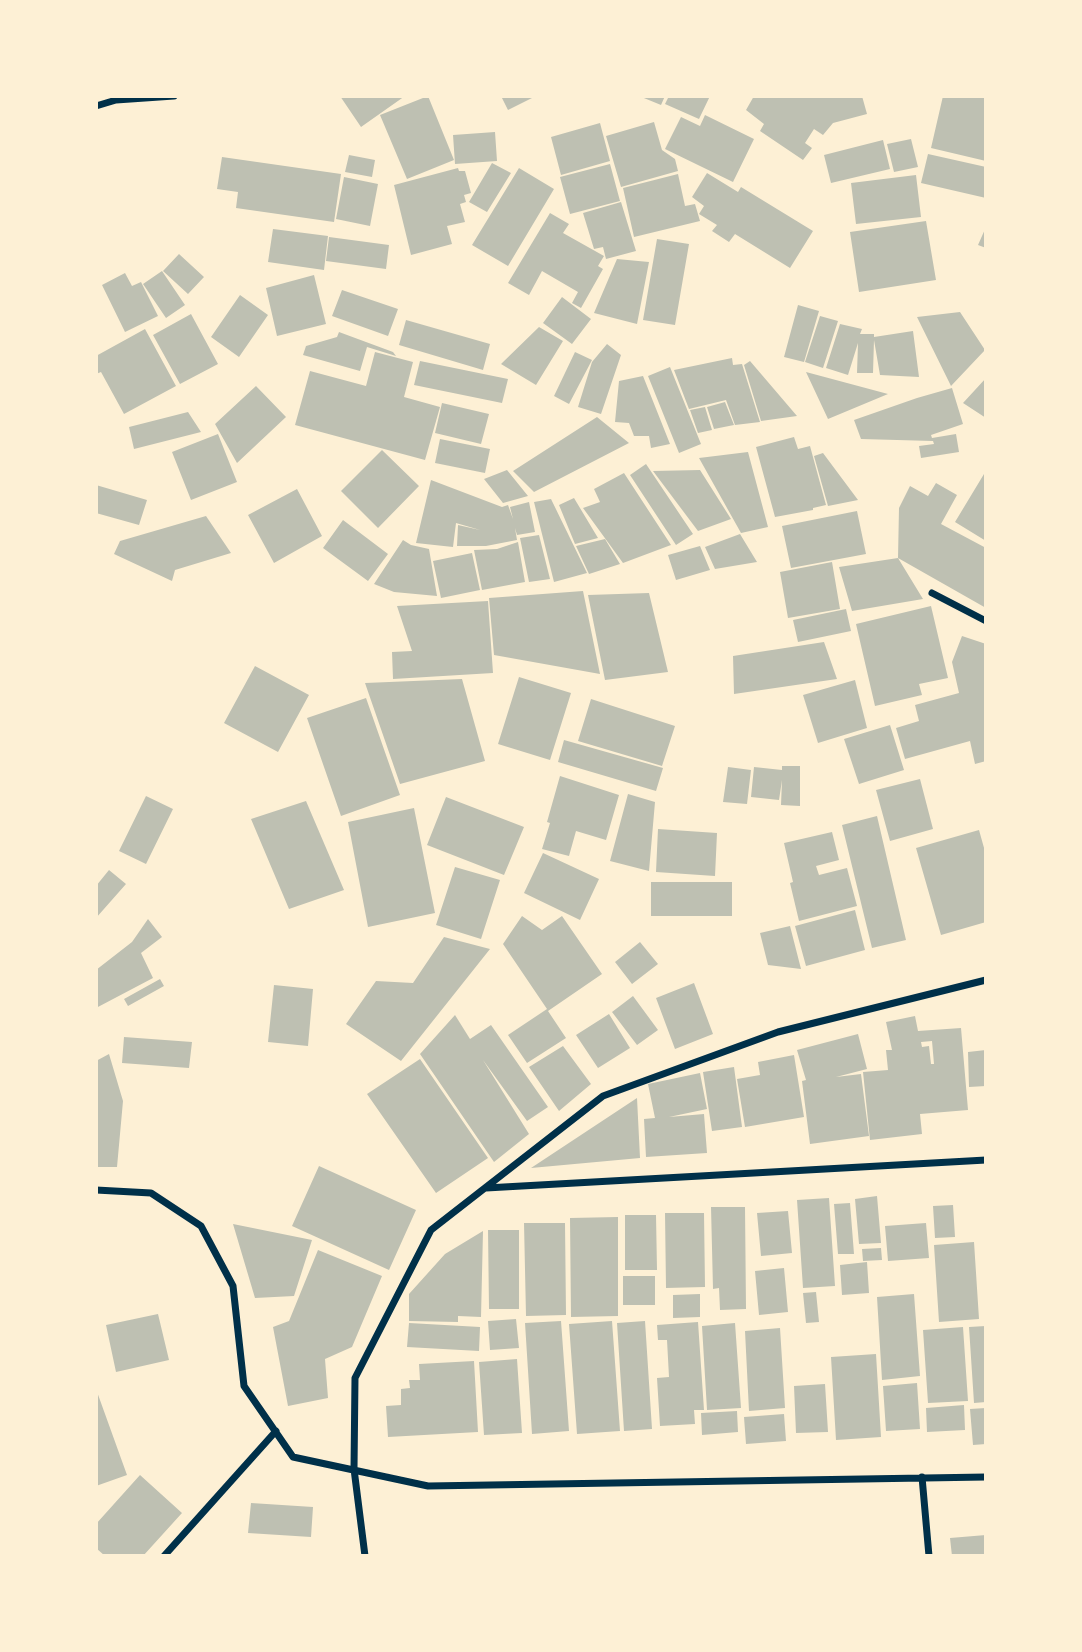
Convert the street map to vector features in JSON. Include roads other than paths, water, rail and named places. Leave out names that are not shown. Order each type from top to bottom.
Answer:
[{"type":"street","points":[[96,106],[116,100],[174,96]]},
{"type":"street","points":[[932,593],[986,621]]},
{"type":"street","points":[[365,1556],[354,1469],[355,1378],[431,1230],[603,1096],[778,1032],[986,981]]},
{"type":"street","points":[[485,1188],[986,1160]]},
{"type":"street","points":[[96,1190],[151,1193],[201,1226],[233,1286],[244,1386],[293,1457],[428,1486],[986,1477]]},
{"type":"street","points":[[164,1556],[276,1431]]},
{"type":"street","points":[[922,1477],[929,1556]]}]
